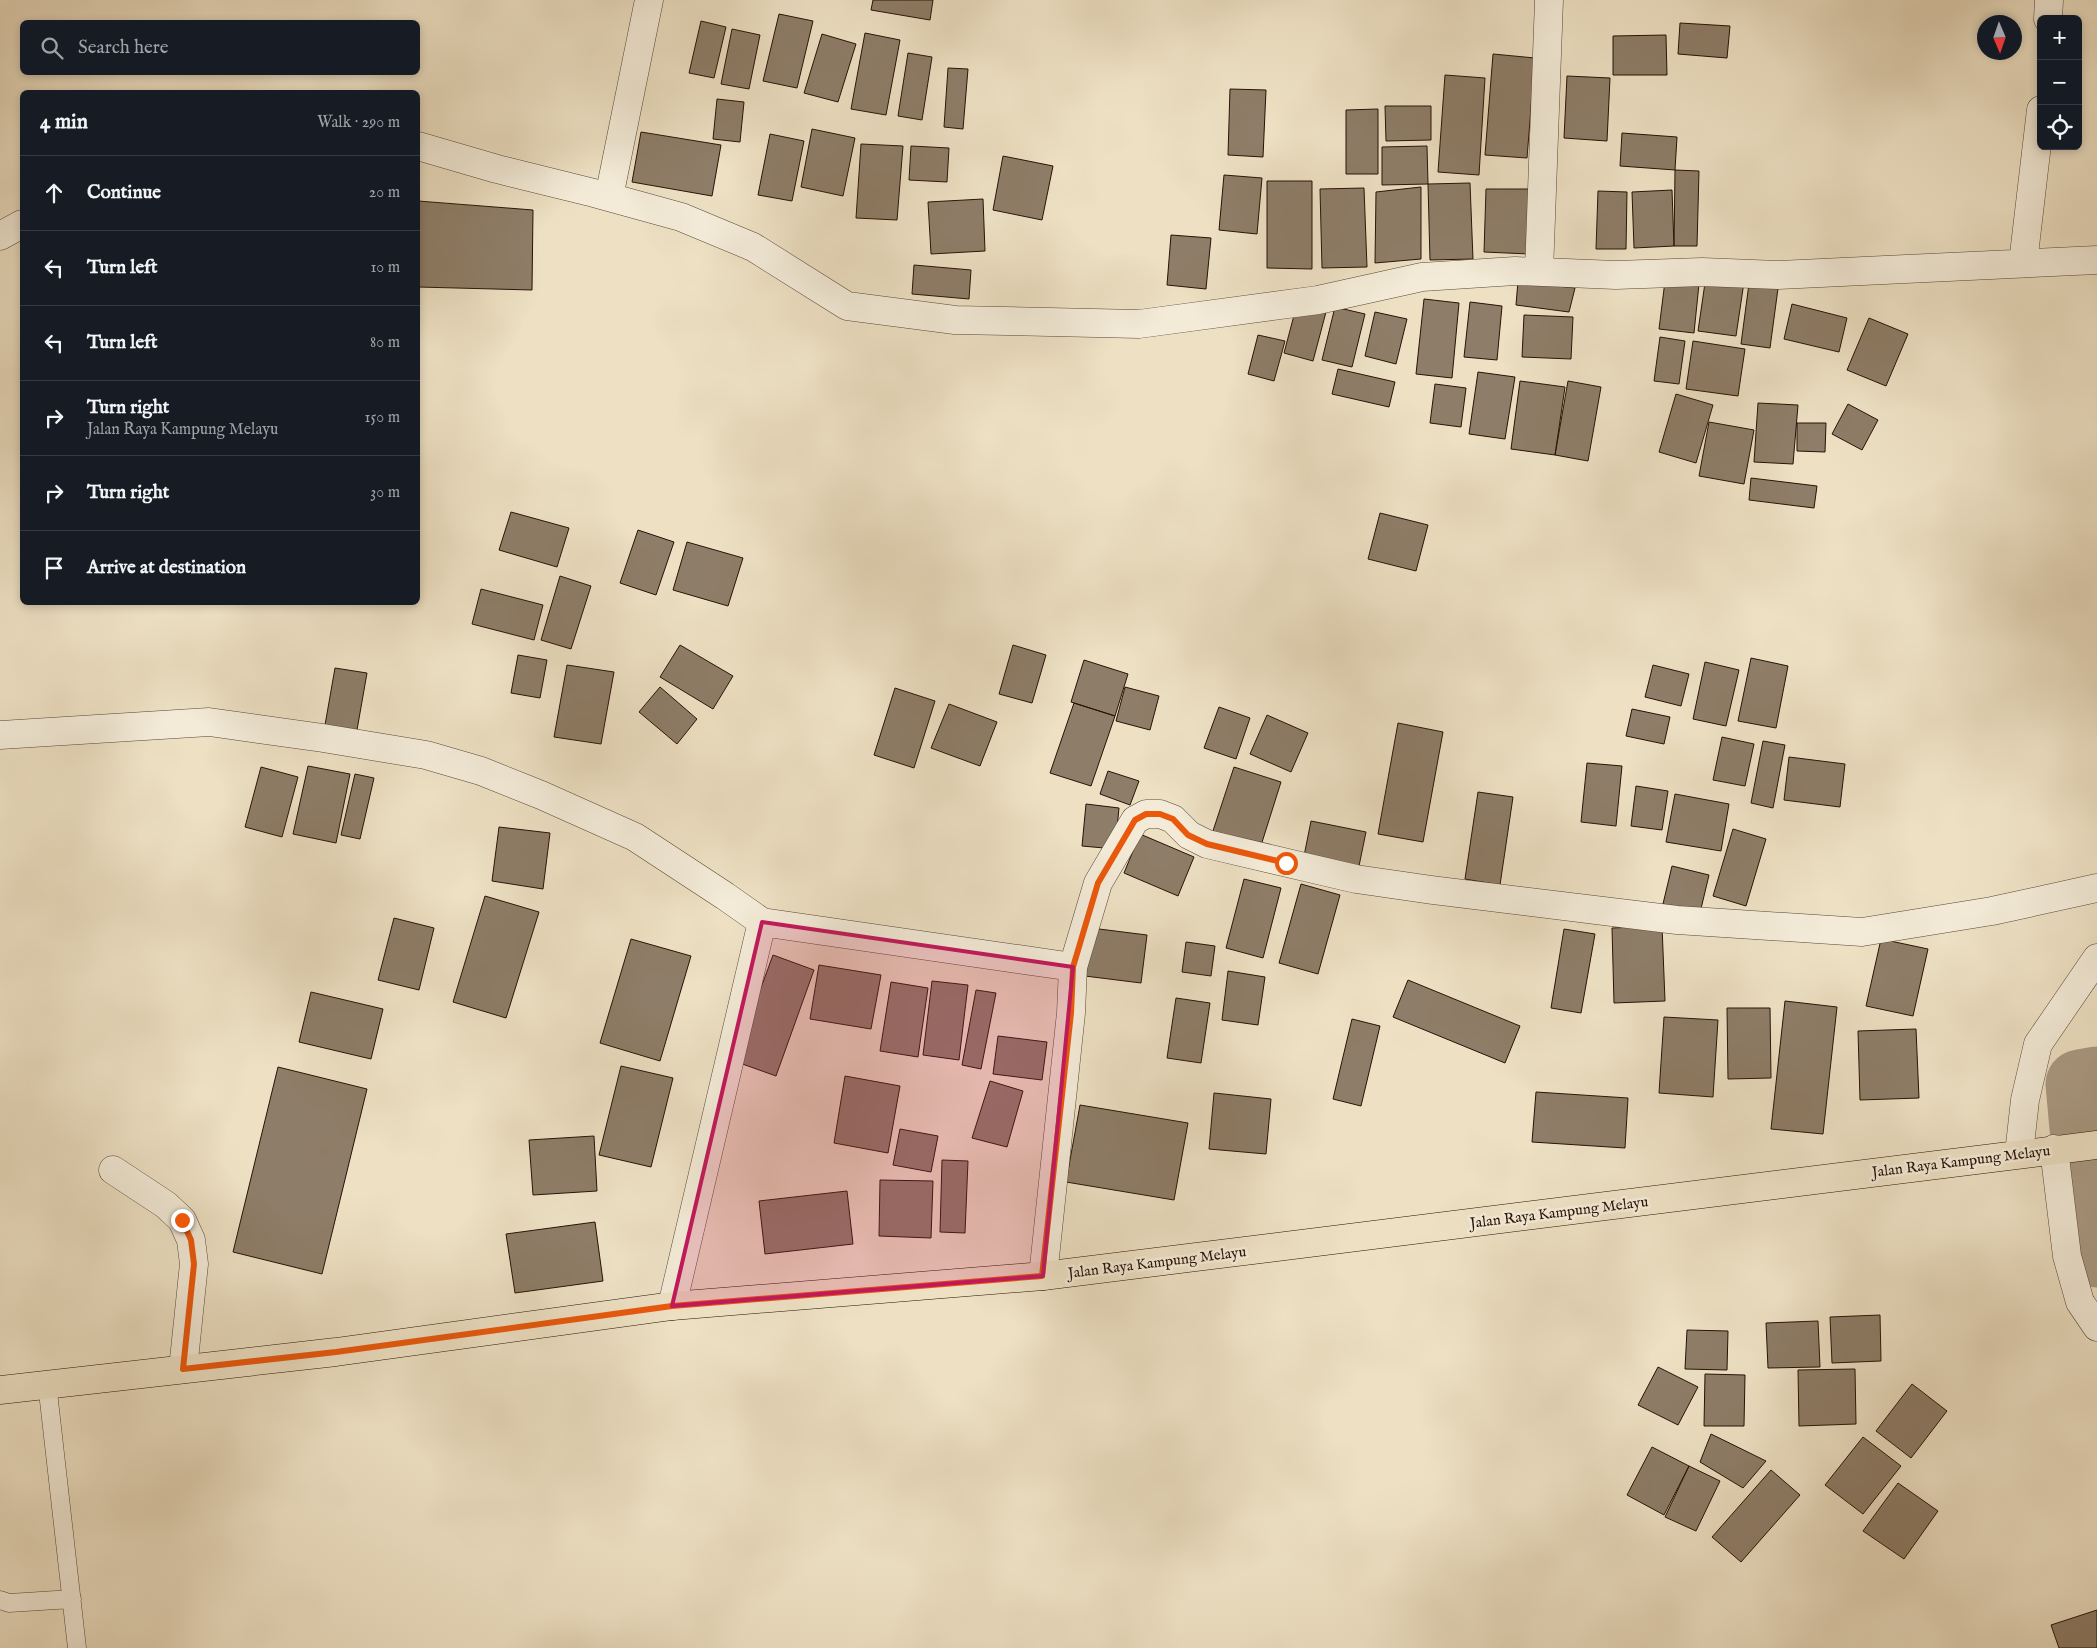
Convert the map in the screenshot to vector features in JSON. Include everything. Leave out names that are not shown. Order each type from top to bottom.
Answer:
[{"type":"main road","name":"Jalan Raya Kampung Melayu","points":[[0,1390],[47,1383],[336,1352],[672,1306],[1042,1276],[2075,1147]]},
{"type":"street","points":[[609,197],[648,0]]},
{"type":"street","points":[[1539,272],[1549,0]]},
{"type":"street","points":[[2048,15],[2049,0]]},
{"type":"street","points":[[2023,263],[2037,144]]},
{"type":"street","points":[[420,147],[497,169],[681,216],[753,247],[847,306],[955,320],[1139,324],[1318,300],[1422,277],[1515,271],[1616,275],[1702,272],[1778,275],[2097,260]]},
{"type":"street","points":[[0,236],[20,225]]},
{"type":"street","points":[[0,735],[209,722],[426,755],[490,774],[635,837],[762,922],[1073,967]]},
{"type":"street","points":[[1042,1276],[1071,1013],[1073,967],[1098,883],[1135,820],[1146,814],[1160,814],[1173,819],[1188,835],[1207,844],[1356,879],[1677,920],[1862,932],[1992,911],[2097,888]]},
{"type":"street","points":[[672,1306],[762,922]]},
{"type":"street","points":[[2019,1154],[2025,1100],[2038,1044],[2097,958]]},
{"type":"street","points":[[2075,1147],[2067,1256],[2080,1302],[2097,1328]]},
{"type":"street","points":[[113,1170],[166,1205],[182,1220],[191,1240],[194,1264],[183,1369]]},
{"type":"lane","points":[[47,1383],[77,1648]]},
{"type":"lane","points":[[0,1600],[9,1603],[72,1599]]},
{"type":"highlighted area","points":[[762,922],[1073,967],[1043,1276],[672,1306]]},
{"type":"building","points":[[873,0],[933,0],[930,20],[871,10]]},
{"type":"building","points":[[779,14],[813,21],[797,88],[763,81]]},
{"type":"building","points":[[701,21],[726,27],[714,78],[689,73]]},
{"type":"building","points":[[1680,23],[1730,26],[1727,58],[1678,54]]},
{"type":"building","points":[[732,29],[760,35],[749,89],[721,84]]},
{"type":"building","points":[[865,33],[900,40],[886,115],[851,109]]},
{"type":"building","points":[[822,34],[856,44],[838,102],[804,93]]},
{"type":"building","points":[[1666,35],[1667,75],[1613,75],[1613,36]]},
{"type":"building","points":[[908,53],[932,57],[922,120],[898,116]]},
{"type":"building","points":[[1493,54],[1535,58],[1527,158],[1485,155]]},
{"type":"building","points":[[948,68],[968,69],[963,129],[944,127]]},
{"type":"building","points":[[1445,75],[1485,78],[1479,175],[1438,172]]},
{"type":"building","points":[[1567,76],[1610,78],[1607,141],[1564,138]]},
{"type":"building","points":[[1230,89],[1266,90],[1263,157],[1228,155]]},
{"type":"building","points":[[717,99],[744,102],[740,142],[713,139]]},
{"type":"building","points":[[1385,106],[1431,106],[1431,140],[1386,141]]},
{"type":"building","points":[[1378,109],[1378,174],[1346,174],[1346,110]]},
{"type":"building","points":[[812,129],[855,138],[843,196],[801,187]]},
{"type":"building","points":[[641,132],[721,145],[712,196],[632,182]]},
{"type":"building","points":[[1622,133],[1677,137],[1675,170],[1620,166]]},
{"type":"building","points":[[770,134],[804,141],[792,201],[758,195]]},
{"type":"building","points":[[861,144],[903,146],[897,220],[856,218]]},
{"type":"building","points":[[911,146],[949,148],[947,182],[909,180]]},
{"type":"building","points":[[1427,146],[1428,184],[1382,185],[1382,147]]},
{"type":"building","points":[[1003,156],[1053,166],[1042,220],[993,210]]},
{"type":"building","points":[[1675,170],[1699,171],[1697,246],[1674,246]]},
{"type":"building","points":[[1224,175],[1262,178],[1257,234],[1219,230]]},
{"type":"building","points":[[1267,181],[1312,181],[1312,269],[1267,268]]},
{"type":"building","points":[[1470,183],[1473,259],[1430,260],[1428,184]]},
{"type":"building","points":[[1421,187],[1421,259],[1375,263],[1376,192]]},
{"type":"building","points":[[1364,188],[1367,267],[1322,268],[1320,189]]},
{"type":"building","points":[[1486,189],[1532,189],[1529,254],[1484,252]]},
{"type":"building","points":[[1672,190],[1674,246],[1634,248],[1632,192]]},
{"type":"building","points":[[1598,191],[1627,192],[1626,249],[1596,249]]},
{"type":"building","points":[[983,199],[985,251],[931,254],[928,202]]},
{"type":"building","points":[[420,201],[533,210],[532,290],[420,287]]},
{"type":"building","points":[[1171,235],[1211,238],[1206,289],[1167,285]]},
{"type":"building","points":[[914,265],[971,270],[969,299],[912,294]]},
{"type":"building","points":[[1706,276],[1744,282],[1736,336],[1698,331]]},
{"type":"building","points":[[1750,276],[1779,281],[1770,348],[1741,344]]},
{"type":"building","points":[[1518,281],[1575,288],[1569,312],[1516,305]]},
{"type":"building","points":[[1665,281],[1699,284],[1694,333],[1659,329]]},
{"type":"building","points":[[1424,299],[1459,303],[1452,378],[1416,374]]},
{"type":"building","points":[[1470,302],[1502,306],[1497,360],[1464,357]]},
{"type":"building","points":[[1297,304],[1326,312],[1313,361],[1284,353]]},
{"type":"building","points":[[1792,304],[1847,318],[1839,352],[1784,339]]},
{"type":"building","points":[[1335,307],[1365,314],[1352,367],[1322,360]]},
{"type":"building","points":[[1375,312],[1407,319],[1396,364],[1365,356]]},
{"type":"building","points":[[1524,315],[1573,317],[1571,359],[1522,357]]},
{"type":"building","points":[[1869,318],[1908,334],[1886,386],[1847,370]]},
{"type":"building","points":[[1258,335],[1285,341],[1274,381],[1248,374]]},
{"type":"building","points":[[1660,337],[1685,341],[1679,384],[1654,381]]},
{"type":"building","points":[[1693,341],[1745,349],[1738,396],[1686,389]]},
{"type":"building","points":[[1338,369],[1395,382],[1389,407],[1332,394]]},
{"type":"building","points":[[1478,372],[1515,377],[1505,439],[1469,434]]},
{"type":"building","points":[[1520,381],[1565,387],[1555,455],[1511,449]]},
{"type":"building","points":[[1568,381],[1601,387],[1588,461],[1555,455]]},
{"type":"building","points":[[1435,384],[1466,388],[1461,427],[1430,423]]},
{"type":"building","points":[[1676,394],[1713,405],[1696,463],[1659,452]]},
{"type":"building","points":[[1758,403],[1798,405],[1793,464],[1754,462]]},
{"type":"building","points":[[1848,404],[1878,420],[1862,450],[1832,434]]},
{"type":"building","points":[[1709,422],[1754,430],[1744,484],[1699,476]]},
{"type":"building","points":[[1797,423],[1826,423],[1825,452],[1797,451]]},
{"type":"building","points":[[1751,478],[1817,486],[1814,508],[1749,500]]},
{"type":"building","points":[[511,512],[569,528],[557,567],[499,550]]},
{"type":"building","points":[[1380,513],[1428,525],[1416,571],[1368,559]]},
{"type":"building","points":[[638,530],[674,542],[656,595],[620,583]]},
{"type":"building","points":[[687,542],[743,558],[728,606],[673,590]]},
{"type":"building","points":[[560,576],[591,586],[571,649],[541,640]]},
{"type":"building","points":[[481,589],[543,605],[534,640],[472,624]]},
{"type":"building","points":[[680,645],[733,676],[713,709],[660,677]]},
{"type":"building","points":[[1013,645],[1046,655],[1032,703],[999,694]]},
{"type":"building","points":[[518,655],[547,660],[540,698],[511,693]]},
{"type":"building","points":[[1751,658],[1788,666],[1776,728],[1738,721]]},
{"type":"building","points":[[1084,660],[1128,674],[1115,716],[1071,702]]},
{"type":"building","points":[[1705,662],[1739,670],[1726,726],[1693,719]]},
{"type":"building","points":[[567,665],[614,672],[601,744],[554,737]]},
{"type":"building","points":[[1653,665],[1689,674],[1681,706],[1645,697]]},
{"type":"building","points":[[335,668],[367,673],[357,730],[325,725]]},
{"type":"building","points":[[660,687],[697,719],[677,744],[639,712]]},
{"type":"building","points":[[1125,687],[1159,696],[1150,730],[1116,721]]},
{"type":"building","points":[[895,688],[935,701],[914,768],[874,755]]},
{"type":"building","points":[[1074,703],[1115,716],[1091,786],[1050,773]]},
{"type":"building","points":[[949,704],[997,722],[980,766],[931,748]]},
{"type":"building","points":[[1219,707],[1250,718],[1236,759],[1204,748]]},
{"type":"building","points":[[1632,709],[1670,717],[1664,744],[1626,736]]},
{"type":"building","points":[[1267,715],[1308,733],[1291,772],[1250,754]]},
{"type":"building","points":[[1398,723],[1443,732],[1423,842],[1378,834]]},
{"type":"building","points":[[1722,737],[1754,744],[1745,786],[1713,780]]},
{"type":"building","points":[[1763,741],[1785,745],[1773,808],[1751,803]]},
{"type":"building","points":[[1789,757],[1845,764],[1840,807],[1784,800]]},
{"type":"building","points":[[1587,763],[1622,766],[1616,826],[1581,822]]},
{"type":"building","points":[[308,766],[350,774],[336,843],[293,834]]},
{"type":"building","points":[[261,767],[298,777],[282,837],[245,827]]},
{"type":"building","points":[[1234,767],[1281,782],[1258,855],[1210,840]]},
{"type":"building","points":[[1108,771],[1139,781],[1130,805],[1100,794]]},
{"type":"building","points":[[355,774],[374,778],[360,839],[341,835]]},
{"type":"building","points":[[1636,786],[1668,791],[1662,830],[1631,826]]},
{"type":"building","points":[[1478,792],[1513,797],[1500,885],[1465,879]]},
{"type":"building","points":[[1675,794],[1729,804],[1721,851],[1666,842]]},
{"type":"building","points":[[1086,804],[1119,808],[1115,849],[1082,846]]},
{"type":"building","points":[[1311,821],[1366,832],[1359,866],[1304,856]]},
{"type":"building","points":[[499,827],[550,833],[543,889],[492,881]]},
{"type":"building","points":[[1733,829],[1766,839],[1746,906],[1713,896]]},
{"type":"building","points":[[1140,834],[1194,857],[1178,896],[1124,873]]},
{"type":"building","points":[[1672,866],[1709,875],[1700,913],[1663,904]]},
{"type":"building","points":[[1244,879],[1281,888],[1263,958],[1226,948]]},
{"type":"building","points":[[1301,884],[1340,895],[1318,974],[1279,963]]},
{"type":"building","points":[[485,896],[539,912],[506,1018],[453,1002]]},
{"type":"building","points":[[394,918],[434,928],[419,990],[378,980]]},
{"type":"building","points":[[1662,926],[1665,1001],[1614,1003],[1612,928]]},
{"type":"building","points":[[1091,928],[1147,935],[1141,983],[1085,976]]},
{"type":"building","points":[[1564,929],[1595,934],[1581,1013],[1551,1008]]},
{"type":"building","points":[[631,939],[691,956],[660,1061],[600,1043]]},
{"type":"building","points":[[1881,939],[1928,949],[1913,1016],[1866,1006]]},
{"type":"building","points":[[1186,942],[1215,946],[1211,976],[1182,972]]},
{"type":"building","points":[[773,955],[814,970],[776,1076],[734,1061]]},
{"type":"building","points":[[819,965],[881,975],[871,1029],[810,1019]]},
{"type":"building","points":[[1228,971],[1265,977],[1258,1025],[1222,1020]]},
{"type":"building","points":[[1408,980],[1520,1026],[1505,1063],[1393,1017]]},
{"type":"building","points":[[932,981],[968,985],[959,1060],[923,1055]]},
{"type":"building","points":[[891,982],[928,988],[918,1057],[880,1051]]},
{"type":"building","points":[[976,990],[996,993],[981,1069],[962,1065]]},
{"type":"building","points":[[311,992],[383,1009],[371,1059],[299,1042]]},
{"type":"building","points":[[1176,998],[1210,1003],[1201,1063],[1167,1058]]},
{"type":"building","points":[[1785,1001],[1837,1007],[1823,1134],[1771,1129]]},
{"type":"building","points":[[1727,1008],[1770,1008],[1771,1078],[1728,1079]]},
{"type":"building","points":[[1664,1017],[1718,1020],[1713,1097],[1659,1093]]},
{"type":"building","points":[[1352,1019],[1380,1026],[1361,1106],[1333,1099]]},
{"type":"building","points":[[1916,1029],[1919,1098],[1860,1100],[1858,1031]]},
{"type":"building","points":[[998,1036],[1047,1042],[1042,1080],[993,1074]]},
{"type":"building","points":[[621,1066],[673,1078],[651,1167],[599,1155]]},
{"type":"building","points":[[278,1067],[367,1089],[322,1274],[233,1252]]},
{"type":"building","points":[[845,1076],[900,1086],[888,1153],[834,1143]]},
{"type":"building","points":[[990,1081],[1023,1091],[1007,1147],[972,1138]]},
{"type":"building","points":[[1536,1092],[1628,1098],[1625,1148],[1532,1142]]},
{"type":"building","points":[[1214,1093],[1271,1099],[1266,1154],[1209,1149]]},
{"type":"building","points":[[1080,1105],[1188,1123],[1174,1200],[1066,1182]]},
{"type":"building","points":[[900,1129],[938,1136],[931,1172],[893,1165]]},
{"type":"building","points":[[594,1136],[597,1191],[533,1195],[529,1140]]},
{"type":"building","points":[[942,1160],[968,1161],[965,1233],[940,1232]]},
{"type":"building","points":[[880,1180],[933,1181],[931,1238],[879,1236]]},
{"type":"building","points":[[847,1191],[853,1244],[765,1254],[759,1201]]},
{"type":"building","points":[[595,1222],[603,1281],[515,1293],[506,1234]]},
{"type":"building","points":[[1880,1315],[1881,1361],[1832,1363],[1830,1317]]},
{"type":"building","points":[[1818,1321],[1820,1367],[1768,1368],[1766,1323]]},
{"type":"building","points":[[1687,1330],[1728,1331],[1727,1370],[1685,1369]]},
{"type":"building","points":[[1658,1367],[1698,1387],[1678,1425],[1638,1405]]},
{"type":"building","points":[[1855,1369],[1856,1424],[1799,1426],[1798,1370]]},
{"type":"building","points":[[1705,1374],[1745,1375],[1744,1426],[1704,1426]]},
{"type":"building","points":[[1912,1384],[1947,1411],[1911,1458],[1876,1431]]},
{"type":"building","points":[[1711,1434],[1766,1461],[1743,1488],[1700,1462]]},
{"type":"building","points":[[1863,1437],[1901,1466],[1863,1514],[1825,1485]]},
{"type":"building","points":[[1652,1447],[1689,1466],[1664,1515],[1627,1495]]},
{"type":"building","points":[[1689,1466],[1720,1481],[1696,1531],[1665,1517]]},
{"type":"building","points":[[1771,1470],[1800,1495],[1741,1562],[1712,1537]]},
{"type":"building","points":[[1898,1483],[1938,1511],[1904,1559],[1863,1531]]},
{"type":"building","points":[[2097,1610],[2097,1648],[2059,1648],[2051,1625]]},
{"type":"waterway","points":[[2097,1081],[2080,1084],[2095,1249],[2097,1253]]},
{"type":"route","points":[[182,1220],[191,1240],[194,1264],[183,1369],[336,1352],[672,1306],[1042,1276],[1071,1013],[1073,967],[1098,883],[1135,820],[1146,814],[1160,814],[1173,819],[1188,835],[1207,844],[1286,863]]}]
